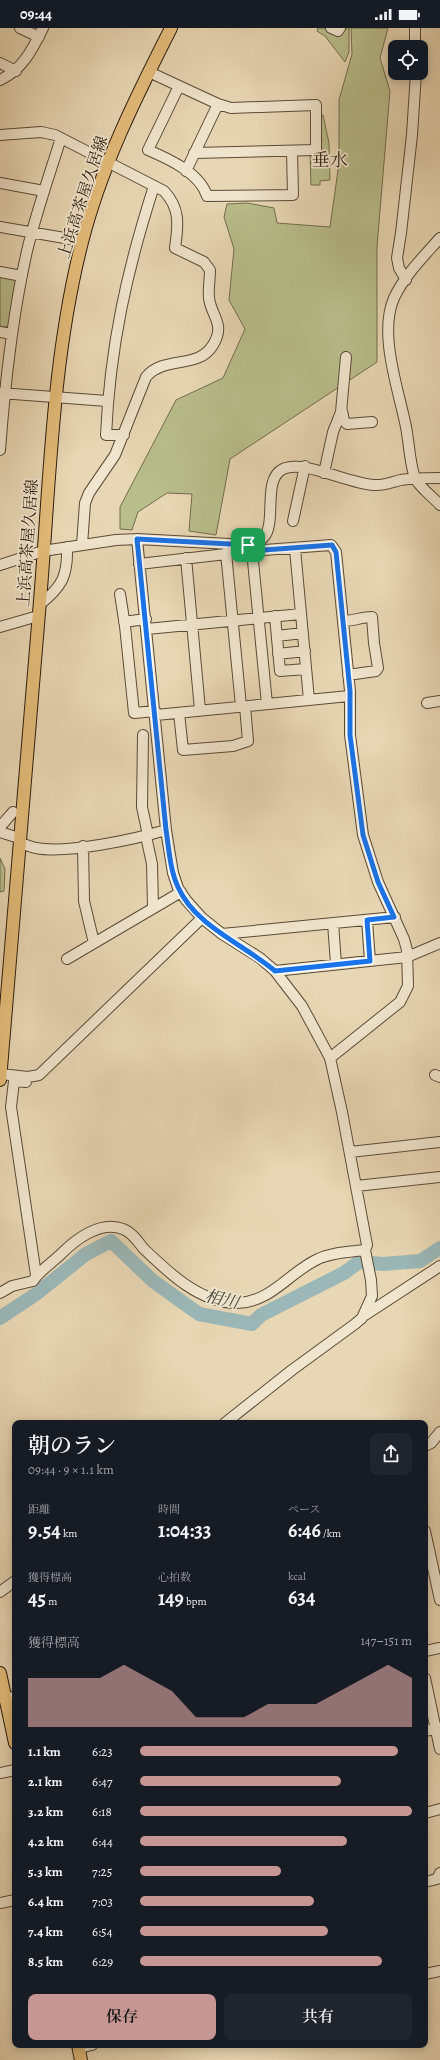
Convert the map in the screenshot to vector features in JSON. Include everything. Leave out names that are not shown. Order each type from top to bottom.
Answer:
[{"type":"main road","name":"上浜高茶屋久居線","points":[[0,1080],[3,1006],[39,610],[48,471],[64,326],[82,241],[107,163],[171,28]]},
{"type":"main road","points":[[0,1673],[10,1697],[4,1714],[12,1735]]},
{"type":"main road","points":[[78,2048],[81,2060]]},
{"type":"street","points":[[0,80],[16,71],[26,60],[41,33],[20,28]]},
{"type":"street","points":[[331,28],[338,32],[340,28]]},
{"type":"street","points":[[415,28],[415,40]]},
{"type":"street","points":[[0,63],[16,71]]},
{"type":"street","points":[[149,72],[218,104],[231,108],[316,105],[316,150],[194,153]]},
{"type":"street","points":[[406,280],[399,268],[397,258],[412,135],[416,80]]},
{"type":"street","points":[[179,86],[148,150],[164,156],[186,171],[201,184],[207,196],[293,195],[292,151]]},
{"type":"street","points":[[186,171],[218,104]]},
{"type":"street","points":[[0,135],[41,132],[61,138],[154,186],[168,196],[176,209],[178,220],[175,248],[204,262],[210,267],[209,300],[217,318],[218,331],[212,346],[199,358],[160,366],[150,373],[142,385],[124,435],[110,465],[89,493],[85,503],[82,545]]},
{"type":"street","points":[[0,450],[2,393],[22,276],[32,232],[61,138]]},
{"type":"street","points":[[0,183],[44,190]]},
{"type":"street","points":[[124,435],[106,435],[108,401],[117,331],[128,272],[154,186]]},
{"type":"street","points":[[0,227],[82,241]]},
{"type":"street","points":[[440,238],[406,280],[394,298],[391,306],[390,352],[416,479],[440,505]]},
{"type":"street","points":[[0,272],[22,276]]},
{"type":"street","points":[[0,332],[11,334]]},
{"type":"street","points":[[324,473],[333,432],[341,409],[346,357]]},
{"type":"street","points":[[2,393],[108,401]]},
{"type":"street","points":[[341,409],[344,421],[347,424],[372,422]]},
{"type":"street","points":[[140,564],[226,553],[250,548],[259,542],[267,532],[272,488],[281,469],[305,466],[324,473],[374,485],[416,479],[440,478]]},
{"type":"street","points":[[293,521],[305,466]]},
{"type":"street","points":[[0,565],[43,551],[137,539],[250,548],[295,549],[332,545],[336,552],[337,560],[348,675],[350,735],[363,835],[378,882],[404,939],[407,957],[408,986],[400,1002],[330,1058]]},
{"type":"street","points":[[137,539],[156,713],[166,830],[173,873],[181,892],[202,918],[222,934],[260,958],[275,971],[302,1006],[330,1058],[350,1152],[367,1245],[366,1252],[370,1272],[372,1296],[362,1318]]},
{"type":"street","points":[[0,627],[39,610],[63,579],[67,568],[67,548]]},
{"type":"street","points":[[250,548],[259,618],[266,704]]},
{"type":"street","points":[[295,549],[309,700]]},
{"type":"street","points":[[179,712],[183,750],[233,746],[248,741],[226,553]]},
{"type":"street","points":[[186,558],[200,710]]},
{"type":"street","points":[[120,594],[134,715],[349,696]]},
{"type":"street","points":[[124,622],[192,625],[301,614]]},
{"type":"street","points":[[275,616],[280,671],[306,669]]},
{"type":"street","points":[[343,621],[355,621],[360,618],[372,617],[378,668],[376,671],[348,675]]},
{"type":"street","points":[[277,636],[303,633]]},
{"type":"street","points":[[278,654],[305,651]]},
{"type":"street","points":[[427,703],[440,701]]},
{"type":"street","points":[[143,734],[142,807],[152,864],[153,908]]},
{"type":"street","points":[[0,827],[13,812]]},
{"type":"street","points":[[0,832],[44,849],[83,846],[147,836],[166,830]]},
{"type":"street","points":[[83,846],[84,901],[94,943]]},
{"type":"street","points":[[67,959],[181,892]]},
{"type":"street","points":[[222,934],[394,917]]},
{"type":"street","points":[[36,1275],[11,1107],[14,1081],[34,1082],[39,1080],[39,1075],[202,918]]},
{"type":"street","points":[[367,920],[370,961]]},
{"type":"street","points":[[333,923],[336,964]]},
{"type":"street","points":[[275,971],[407,957],[440,943]]},
{"type":"street","points":[[0,1074],[28,1076],[39,1075]]},
{"type":"street","points":[[350,1152],[440,1142]]},
{"type":"street","points":[[356,1186],[440,1177]]},
{"type":"street","points":[[0,1293],[12,1286],[33,1281],[36,1275],[48,1267],[78,1239],[105,1227],[115,1226],[125,1230],[187,1285],[205,1296],[228,1302],[251,1302],[262,1298],[304,1266],[320,1257],[332,1254],[366,1252]]},
{"type":"street","points":[[229,1420],[385,1300],[440,1266]]},
{"type":"street","points":[[428,1444],[440,1432]]},
{"type":"street","points":[[428,1539],[436,1561],[440,1600]]},
{"type":"street","points":[[0,1592],[12,1583]]},
{"type":"street","points":[[428,1650],[440,1648]]},
{"type":"street","points":[[428,1690],[438,1729],[440,1749]]},
{"type":"street","points":[[428,1731],[438,1729]]},
{"type":"street","points":[[0,1773],[12,1771]]},
{"type":"street","points":[[428,1812],[440,1809]]},
{"type":"street","points":[[428,1881],[437,1879],[440,1873]]},
{"type":"street","points":[[0,1903],[12,1901]]},
{"type":"street","points":[[428,1973],[440,1971]]},
{"type":"green space","points":[[318,28],[323,28],[339,35],[344,28],[349,28],[349,52],[345,62],[325,36],[317,31]]},
{"type":"green space","points":[[351,28],[388,28],[380,58],[390,91],[377,246],[377,362],[230,459],[216,535],[189,531],[192,494],[167,493],[138,512],[132,530],[120,529],[120,507],[176,400],[223,378],[245,329],[229,300],[234,249],[224,217],[227,204],[247,203],[274,208],[277,223],[330,227],[339,163],[339,100],[352,54]]},
{"type":"green space","points":[[320,115],[323,115],[329,143],[330,180],[320,181],[320,185],[311,185],[310,153],[320,152]]},
{"type":"green space","points":[[0,275],[16,279],[9,326],[0,328]]},
{"type":"green space","points":[[0,858],[5,869],[4,891],[0,892]]},
{"type":"waterway","name":"相川","points":[[0,1318],[36,1294],[86,1254],[111,1241],[153,1281],[199,1314],[252,1324],[261,1315],[344,1273],[359,1262],[383,1264],[420,1261],[440,1248]]},
{"type":"district","name":"垂水","points":[[330,160]]},
{"type":"route","points":[[137,539],[248,545],[252,551],[295,549],[332,545],[336,552],[350,691],[350,735],[363,835],[378,882],[394,917],[367,920],[370,961],[275,971],[260,958],[222,934],[202,918],[186,900],[178,888],[173,873],[166,830],[156,715],[137,539]]}]
